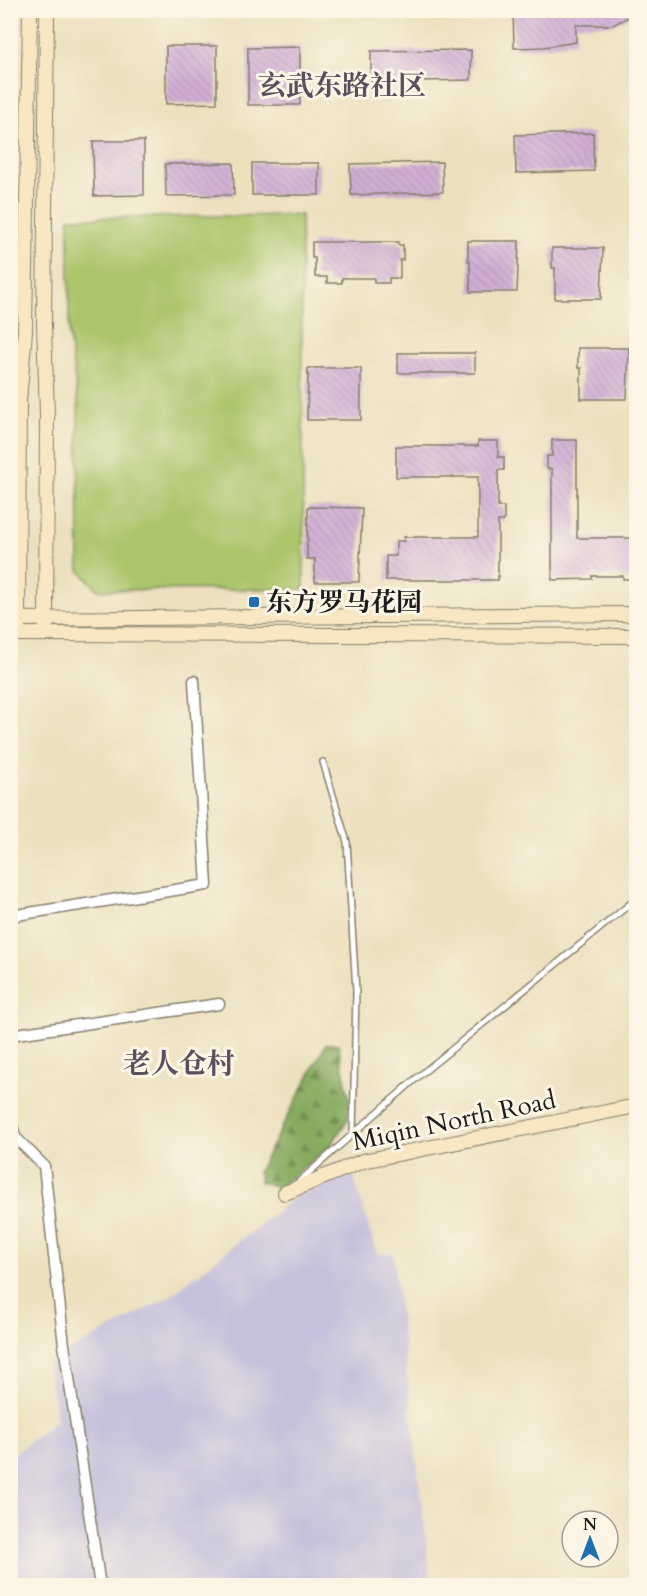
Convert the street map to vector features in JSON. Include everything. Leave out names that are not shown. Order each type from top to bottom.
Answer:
[{"type":"street","points":[[30,10],[25,332],[19,401],[14,634],[636,636]]},
{"type":"street","points":[[46,635],[47,415],[44,324],[47,10]]},
{"type":"street","points":[[14,620],[636,614]]},
{"type":"street","points":[[10,916],[207,885],[194,681]]},
{"type":"street","points":[[10,1035],[219,1005]]},
{"type":"street","name":"Miqin North Road","points":[[285,1193],[363,1161],[636,1106]]},
{"type":"street","points":[[10,1116],[15,1137],[44,1166],[64,1345],[100,1586]]},
{"type":"lane","points":[[323,762],[347,842],[356,991],[353,1134]]},
{"type":"lane","points":[[285,1193],[418,1076],[636,899]]},
{"type":"shaded area","points":[[353,1175],[377,1254],[393,1253],[431,1585],[11,1586],[11,1457],[57,1420],[47,1363],[169,1297],[295,1197]]},
{"type":"green space","points":[[301,215],[304,589],[98,590],[79,570],[78,404],[69,335],[69,218]]},
{"type":"green space","points":[[326,1044],[338,1044],[352,1113],[331,1145],[279,1187],[260,1182],[258,1172]]},
{"type":"building","points":[[513,10],[636,10],[636,13],[613,25],[576,25],[576,42],[544,47],[514,48]]},
{"type":"building","points":[[166,46],[217,46],[217,103],[166,104]]},
{"type":"building","points":[[300,47],[300,105],[248,105],[248,48]]},
{"type":"building","points":[[471,50],[471,80],[371,82],[371,51]]},
{"type":"building","points":[[593,133],[594,171],[516,173],[515,135]]},
{"type":"building","points":[[93,141],[144,141],[144,195],[94,196]]},
{"type":"building","points":[[442,162],[443,192],[351,195],[350,164]]},
{"type":"building","points":[[233,163],[234,195],[166,196],[165,164]]},
{"type":"building","points":[[252,163],[319,163],[319,195],[252,195]]},
{"type":"building","points":[[468,241],[519,241],[517,292],[470,292]]},
{"type":"building","points":[[312,242],[398,242],[398,245],[403,245],[400,278],[389,278],[389,283],[374,283],[374,278],[342,278],[342,283],[327,283],[327,277],[315,277]]},
{"type":"building","points":[[552,248],[603,248],[601,299],[555,299],[555,268],[552,268]]},
{"type":"building","points":[[578,348],[629,348],[627,399],[581,399],[581,368],[578,368]]},
{"type":"building","points":[[398,353],[475,353],[475,373],[398,373]]},
{"type":"building","points":[[308,368],[361,368],[361,420],[307,420]]},
{"type":"building","points":[[552,440],[577,440],[577,538],[636,538],[636,579],[623,579],[623,576],[592,576],[592,579],[552,580],[552,469],[547,469],[547,456],[552,456]]},
{"type":"building","points":[[478,441],[498,441],[498,457],[504,457],[504,470],[498,470],[498,507],[504,507],[504,521],[498,521],[498,580],[386,580],[386,556],[396,556],[396,541],[404,541],[404,537],[478,537],[478,477],[396,477],[396,446],[478,446]]},
{"type":"building","points":[[308,507],[362,508],[359,582],[315,582],[315,559],[307,559]]},
{"type":"place","name":"东方罗马花园","points":[[254,602]]},
{"type":"district","name":"玄武东路社区","points":[[342,85]]},
{"type":"district","name":"老人仓村","points":[[179,1063]]}]
